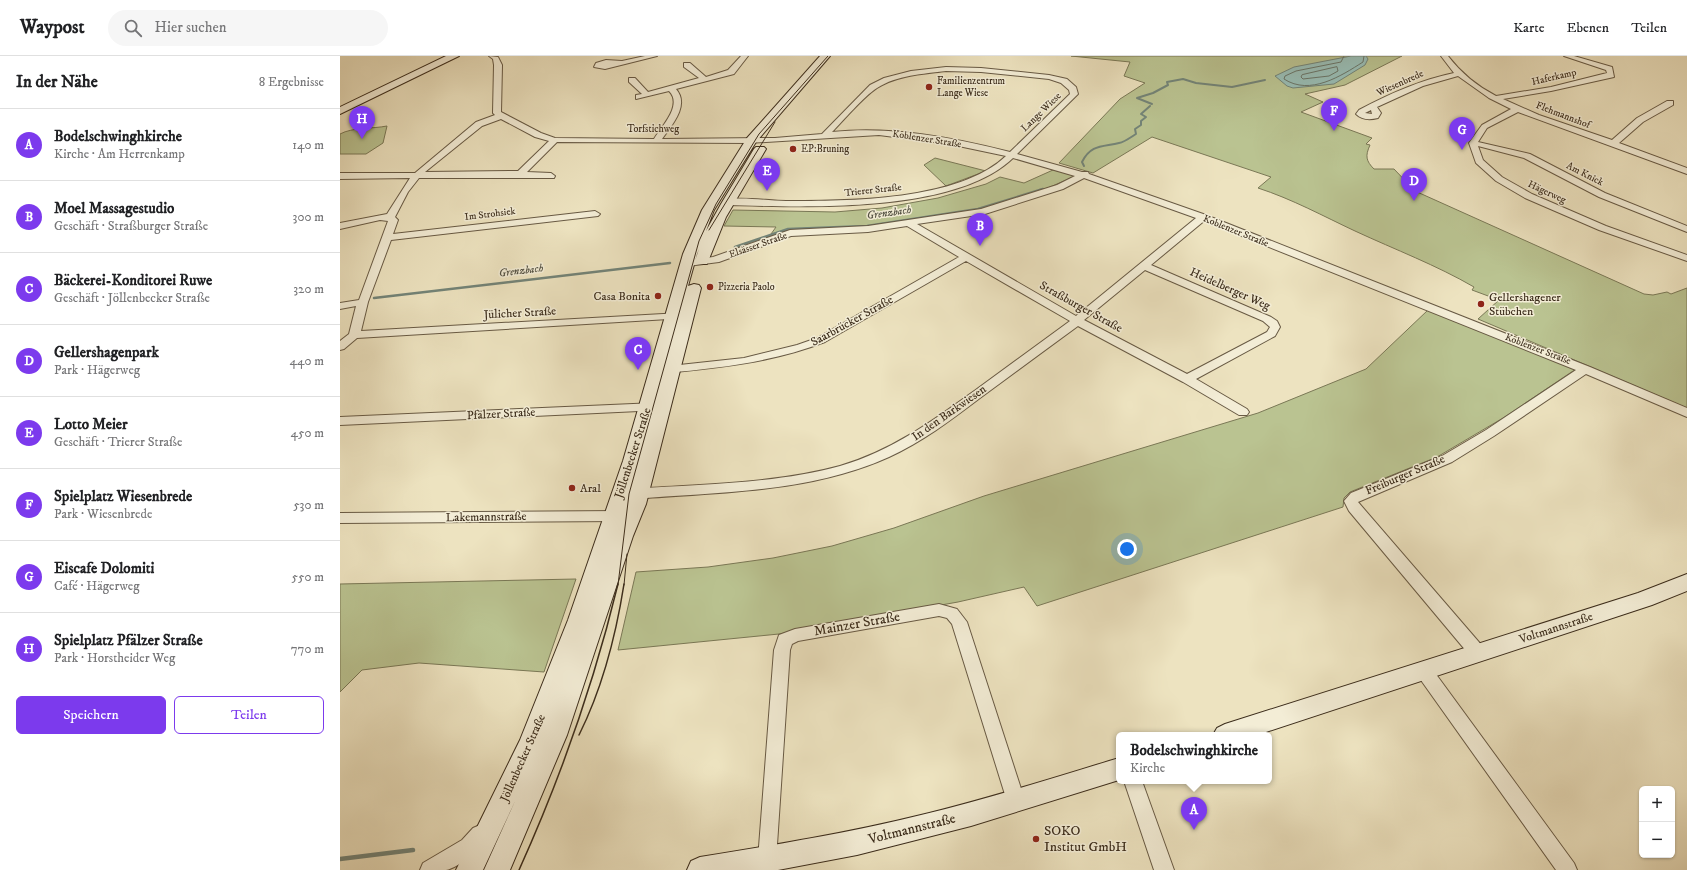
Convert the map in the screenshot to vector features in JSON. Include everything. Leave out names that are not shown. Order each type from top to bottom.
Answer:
[{"type":"main road","points":[[340,111],[454,56]]},
{"type":"main road","name":"Jöllenbecker Straße","points":[[469,870],[502,804],[546,705],[578,620],[613,516],[655,407],[695,263],[694,243],[708,210],[751,140],[825,56]]},
{"type":"main road","name":"Jöllenbecker Straße","points":[[695,263],[706,247],[728,202],[766,141],[798,97],[833,56]]},
{"type":"main road","name":"Jöllenbecker Straße","points":[[497,870],[542,768],[594,626],[621,541],[633,516],[640,493],[655,407]]},
{"type":"main road","name":"Voltmannstraße","points":[[1234,732],[1645,599],[1687,582]]},
{"type":"main road","name":"Voltmannstraße","points":[[700,870],[767,860],[884,836],[950,820],[1116,770]]},
{"type":"street","points":[[492,56],[496,58],[498,65],[496,112],[501,116]]},
{"type":"street","points":[[621,63],[654,56]]},
{"type":"street","points":[[639,98],[731,72],[745,56]]},
{"type":"street","name":"Flehmannshof","points":[[1444,56],[1458,74],[1497,98],[1519,108],[1687,171]]},
{"type":"street","name":"Haferkamp","points":[[1497,98],[1551,89],[1601,76],[1611,75],[1609,69],[1567,56]]},
{"type":"street","points":[[687,65],[704,79]]},
{"type":"street","name":"Lange Wiese","points":[[825,135],[873,88],[887,80],[912,73],[946,69],[981,70],[1049,77],[1070,84],[1074,94],[1071,98],[1011,155]]},
{"type":"street","name":"Wiesenbrede","points":[[1373,106],[1414,85],[1458,74]]},
{"type":"street","points":[[632,80],[647,95]]},
{"type":"street","points":[[657,140],[677,109],[677,96],[670,89]]},
{"type":"street","points":[[1613,144],[1640,120],[1670,103]]},
{"type":"street","points":[[1473,143],[1483,128],[1519,108]]},
{"type":"street","points":[[340,226],[389,217],[394,212],[404,192],[417,175],[479,124],[501,116]]},
{"type":"street","name":"Torfstichweg","points":[[501,116],[538,135],[555,140],[766,141]]},
{"type":"street","name":"Koblenzer Straße","points":[[766,141],[854,132],[895,134],[949,142],[1011,155],[1085,174],[1203,217],[1586,369],[1687,413]]},
{"type":"street","points":[[520,174],[555,140]]},
{"type":"street","name":"Am Knick","points":[[1473,143],[1499,148],[1527,156],[1602,195],[1687,229]]},
{"type":"street","name":"Hägerweg","points":[[1473,143],[1473,149],[1481,163],[1493,175],[1514,189],[1604,229],[1687,258]]},
{"type":"street","name":"Trierer Straße","points":[[728,202],[832,204],[903,198],[950,187],[978,178],[990,173],[1011,155]]},
{"type":"street","points":[[340,176],[520,174],[551,176]]},
{"type":"street","name":"Elsässer Straße","points":[[695,263],[715,260],[790,233],[868,229],[982,212],[1060,187],[1085,174]]},
{"type":"street","name":"Im Strohsiek","points":[[388,237],[595,214]]},
{"type":"street","points":[[340,347],[354,336],[363,302],[393,220],[389,217]]},
{"type":"street","name":"In den Barkwiesen","points":[[621,495],[790,480],[845,469],[885,454],[929,430],[1077,321],[1203,217]]},
{"type":"street","name":"Straßburger Straße","points":[[908,223],[1077,321],[1187,379],[1243,412]]},
{"type":"street","name":"Saarbrücker Straße","points":[[666,368],[721,366],[764,359],[801,348],[821,340],[965,257]]},
{"type":"street","name":"Heidelberger Weg","points":[[1144,266],[1267,319],[1274,327],[1271,334],[1187,379]]},
{"type":"street","points":[[340,306],[363,302]]},
{"type":"street","name":"Jülicher Straße","points":[[354,336],[680,316]]},
{"type":"street","name":"Freiburger Straße","points":[[1478,653],[1354,508],[1351,501],[1356,496],[1447,459],[1490,433],[1586,369]]},
{"type":"street","name":"Pfälzer Straße","points":[[340,421],[655,407]]},
{"type":"street","name":"Lakemannstraße","points":[[340,518],[633,516]]},
{"type":"street","name":"Mainzer Straße","points":[[767,860],[782,650],[786,640],[795,635],[939,610],[952,613],[959,622],[1016,801]]},
{"type":"street","points":[[1424,671],[1568,870]]},
{"type":"street","points":[[1134,784],[1164,870]]},
{"type":"street","points":[[430,870],[469,846],[488,825],[502,804]]},
{"type":"green space","points":[[1071,56],[1402,56],[1345,85],[1305,94],[1323,102],[1301,112],[1372,138],[1366,144],[1370,145],[1367,152],[1367,158],[1371,166],[1374,169],[1394,169],[1415,191],[1644,294],[1653,295],[1667,292],[1671,294],[1687,288],[1687,408],[1478,319],[1499,300],[1472,290],[1474,287],[1460,279],[1295,202],[1258,188],[1271,177],[1152,137],[1093,173],[1059,163],[1120,99],[1145,83],[1124,76],[1130,62]]},
{"type":"green space","points":[[387,126],[383,143],[366,154],[340,154],[340,134],[357,129]]},
{"type":"green space","points":[[935,158],[986,171],[946,186],[924,165]]},
{"type":"green space","points":[[1053,170],[1077,175],[1053,186],[1027,195],[948,216],[868,227],[807,228],[771,234],[776,227],[724,226],[733,210],[835,212],[882,208],[938,198],[986,184],[1000,177],[1024,183]]},
{"type":"green space","points":[[1428,310],[1576,369],[1503,418],[1437,457],[1350,492],[1344,498],[1343,507],[1037,606],[1024,587],[958,602],[779,634],[618,650],[636,572],[708,567],[773,558],[832,546],[894,528],[984,496],[1258,413],[1366,369]]},
{"type":"green space","points":[[576,579],[544,672],[419,663],[362,670],[340,692],[340,584]]},
{"type":"water","points":[[1351,56],[1366,56],[1368,59],[1365,65],[1334,84],[1293,88],[1287,86],[1275,76],[1294,67]]},
{"type":"waterway","name":"Grenzbach","points":[[1152,104],[1137,98],[1153,93],[1168,85],[1167,82],[1183,79],[1196,83],[1232,87],[1265,80]]},
{"type":"waterway","name":"Grenzbach","points":[[1084,166],[1082,162],[1093,149],[1126,141],[1136,134],[1135,129],[1141,125],[1141,121],[1146,117],[1141,114],[1150,106]]},
{"type":"waterway","name":"Grenzbach","points":[[735,247],[788,229],[867,226],[978,209],[1041,190]]},
{"type":"waterway","name":"Grenzbach","points":[[374,298],[670,263]]},
{"type":"waterway","points":[[340,859],[413,850]]},
{"type":"tram line","points":[[618,585],[629,494],[699,241],[716,204],[759,134],[828,56]]},
{"type":"tram line","points":[[709,230],[775,122]]},
{"type":"tram line","points":[[624,585],[627,554]]},
{"type":"tram line","points":[[519,870],[549,800],[575,729],[609,621],[618,584]]},
{"type":"tram line","points":[[579,735],[595,699],[607,661],[617,623],[624,584]]},
{"type":"place","name":"Familienzentrum Lange Wiese","points":[[929,87]]},
{"type":"place","name":"Spielplatz Wiesenbrede","points":[[1334,131]]},
{"type":"place","name":"Spielplatz Pfälzer Straße","points":[[362,139]]},
{"type":"place","name":"EP:Bruning","points":[[793,149]]},
{"type":"place","name":"Eiscafe Dolomiti","points":[[1462,150]]},
{"type":"place","name":"Lotto Meier","points":[[767,191]]},
{"type":"place","name":"Gellershagenpark","points":[[1414,201]]},
{"type":"place","name":"Moel Massagestudio","points":[[980,246]]},
{"type":"place","name":"Pizzeria Paolo","points":[[710,287]]},
{"type":"place","name":"Casa Bonita","points":[[658,296]]},
{"type":"place","name":"Gellershagener Stübchen","points":[[1481,304]]},
{"type":"place","name":"Bäckerei-Konditorei Ruwe","points":[[638,370]]},
{"type":"place","name":"Aral","points":[[572,488]]},
{"type":"place","name":"Bodelschwinghkirche","points":[[1194,830]]},
{"type":"place","name":"SOKO Institut GmbH","points":[[1036,839]]}]
